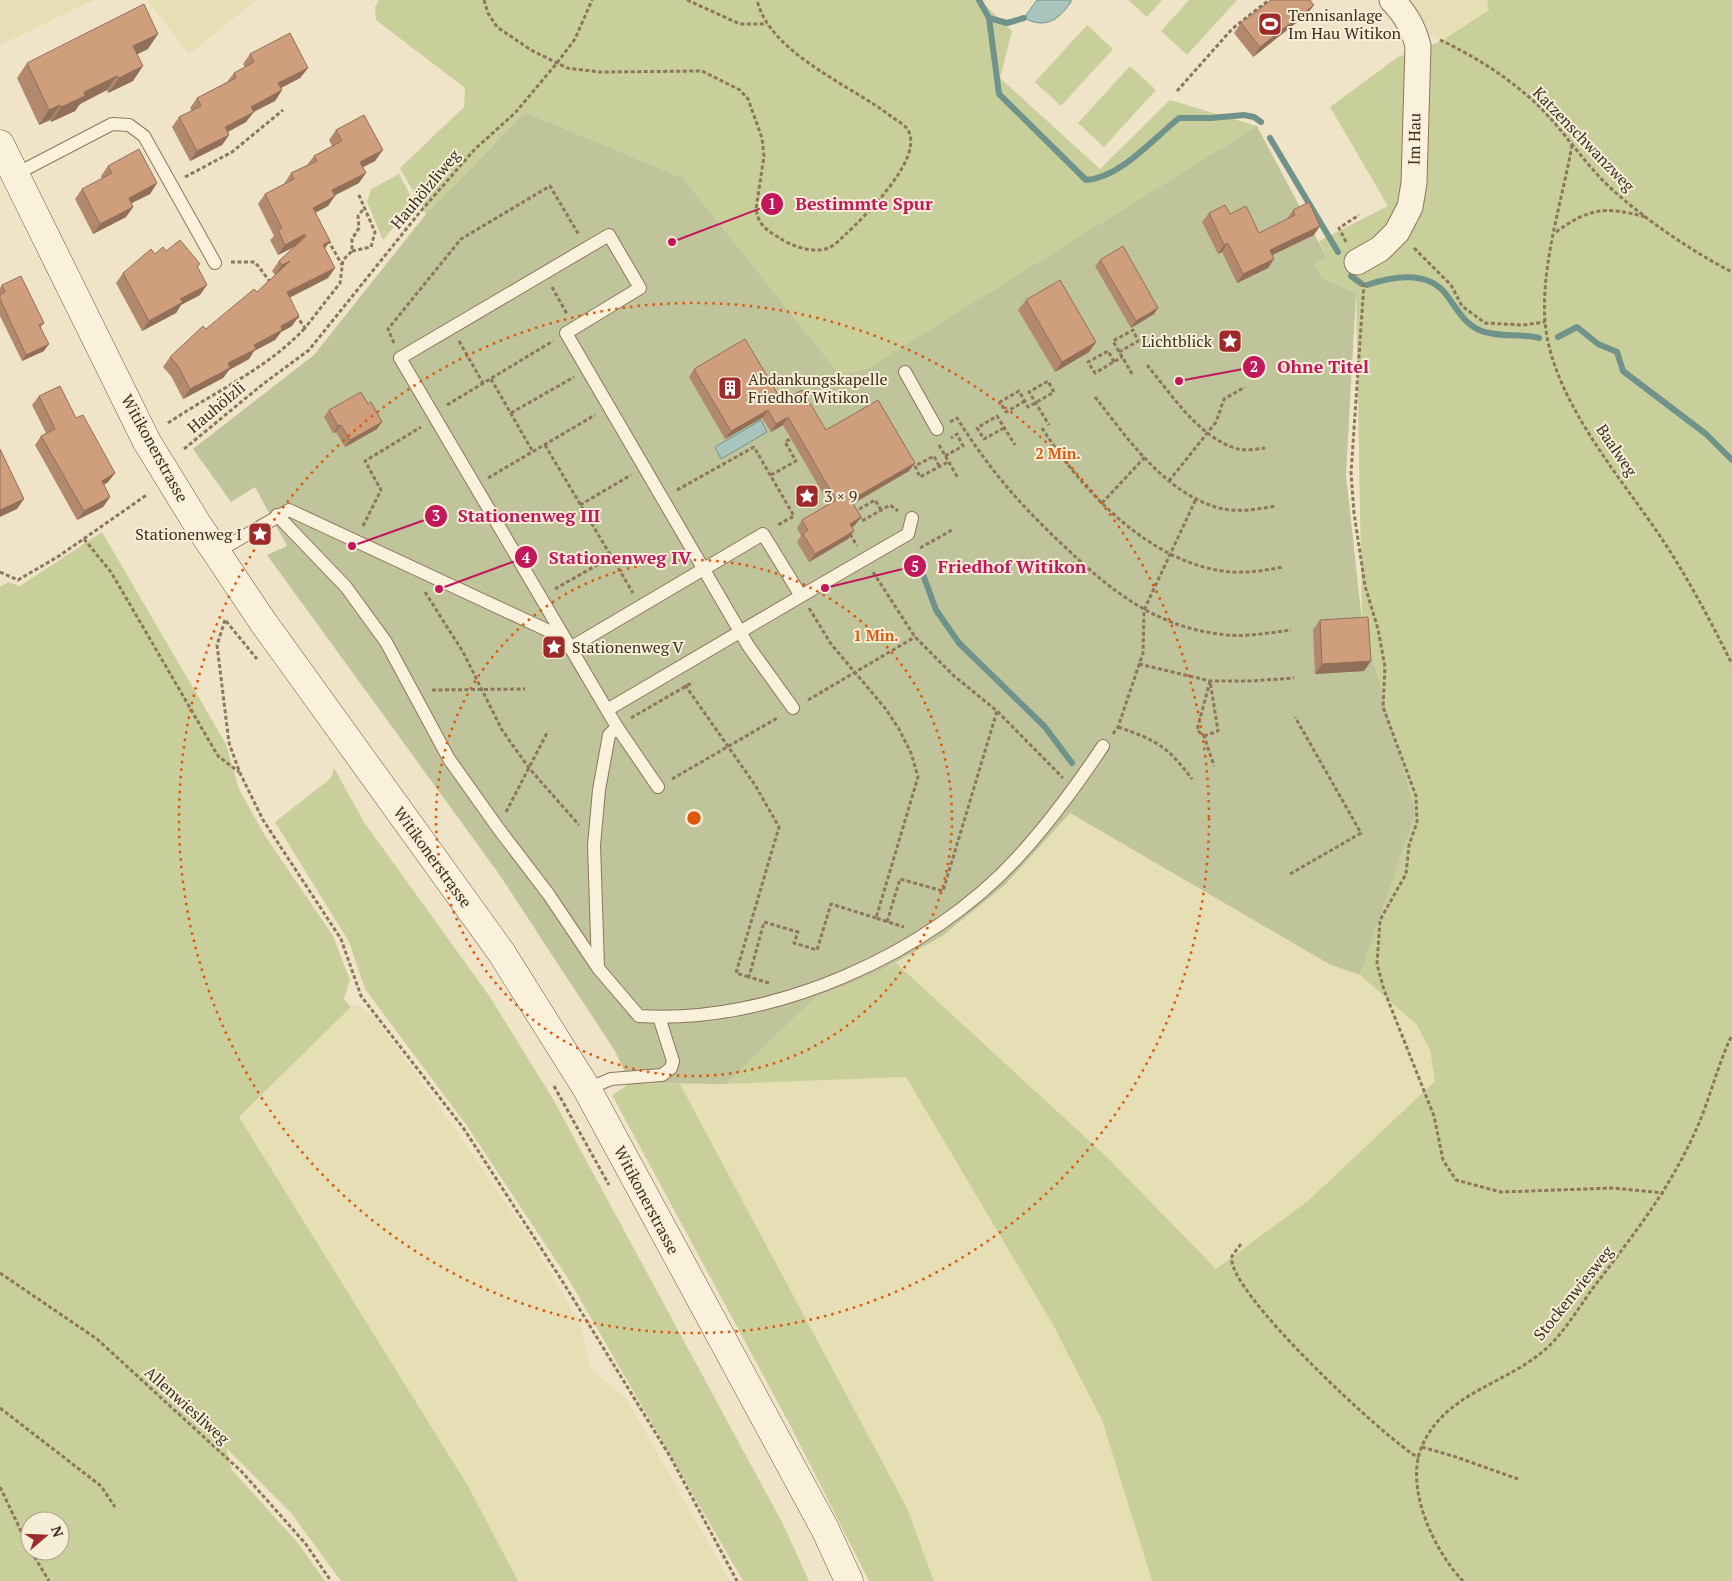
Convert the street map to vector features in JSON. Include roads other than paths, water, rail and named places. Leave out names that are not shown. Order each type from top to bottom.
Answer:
[{"type":"main road","name":"Witikonerstrasse","points":[[0,144],[148,442],[268,629],[501,952],[587,1089],[825,1529],[849,1581]]},
{"type":"street","name":"Im Hau","points":[[1356,262],[1380,249],[1397,232],[1410,207],[1414,183],[1418,46],[1414,30],[1405,14],[1392,0]]},
{"type":"lane","points":[[16,174],[112,124],[129,125],[144,136],[215,262]]},
{"type":"lane","points":[[658,787],[606,710],[400,358],[609,235],[640,288],[571,330],[588,369],[609,407],[740,632],[793,708]]},
{"type":"lane","points":[[905,372],[937,429]]},
{"type":"lane","points":[[217,552],[290,510],[356,540],[567,643]]},
{"type":"lane","points":[[277,516],[346,587],[386,642],[414,690],[449,759],[549,895],[598,968],[639,1016],[660,1017],[728,1010],[800,993],[882,960],[953,916],[1017,859],[1058,811],[1103,746]]},
{"type":"lane","points":[[606,710],[908,534],[912,518]]},
{"type":"lane","points":[[567,643],[641,606],[763,534],[801,596]]},
{"type":"lane","points":[[598,968],[594,845],[599,790],[609,735],[617,727]]},
{"type":"lane","points":[[587,1089],[611,1079],[662,1075],[671,1068],[673,1061],[660,1017]]},
{"type":"water","points":[[1037,0],[1071,0],[1071,2],[1056,18],[1045,23],[1038,23],[1024,18]]},
{"type":"water","points":[[761,420],[767,432],[721,459],[715,447]]},
{"type":"waterway","points":[[979,0],[989,18],[999,94],[1086,180],[1099,178],[1124,165],[1179,118],[1244,115],[1254,117],[1261,122]]},
{"type":"waterway","points":[[989,18],[1007,23],[1024,18]]},
{"type":"waterway","points":[[1270,138],[1338,252]]},
{"type":"waterway","points":[[1351,276],[1362,284]]},
{"type":"waterway","points":[[1367,285],[1400,278],[1422,279],[1432,282],[1448,297],[1465,320],[1479,330],[1493,334],[1539,338]]},
{"type":"waterway","points":[[1558,337],[1577,327],[1598,344],[1617,352],[1623,371],[1706,434],[1732,460]]},
{"type":"waterway","points":[[921,569],[936,610],[959,643],[1045,727],[1072,763]]},
{"type":"place","name":"Tennisanlage Im Hau Witikon","points":[[1270,24]]},
{"type":"place","name":"Bestimmte Spur","points":[[672,242]]},
{"type":"place","name":"Lichtblick","points":[[1230,341]]},
{"type":"place","name":"Ohne Titel","points":[[1179,381]]},
{"type":"place","name":"Abdankungskapelle Friedhof Witikon","points":[[730,388]]},
{"type":"place","name":"3 × 9","points":[[807,496]]},
{"type":"place","name":"Stationenweg I","points":[[260,534]]},
{"type":"place","name":"Stationenweg III","points":[[352,546]]},
{"type":"place","name":"Friedhof Witikon","points":[[825,588]]},
{"type":"place","name":"Stationenweg IV","points":[[439,589]]},
{"type":"place","name":"Stationenweg V","points":[[554,647]]}]
